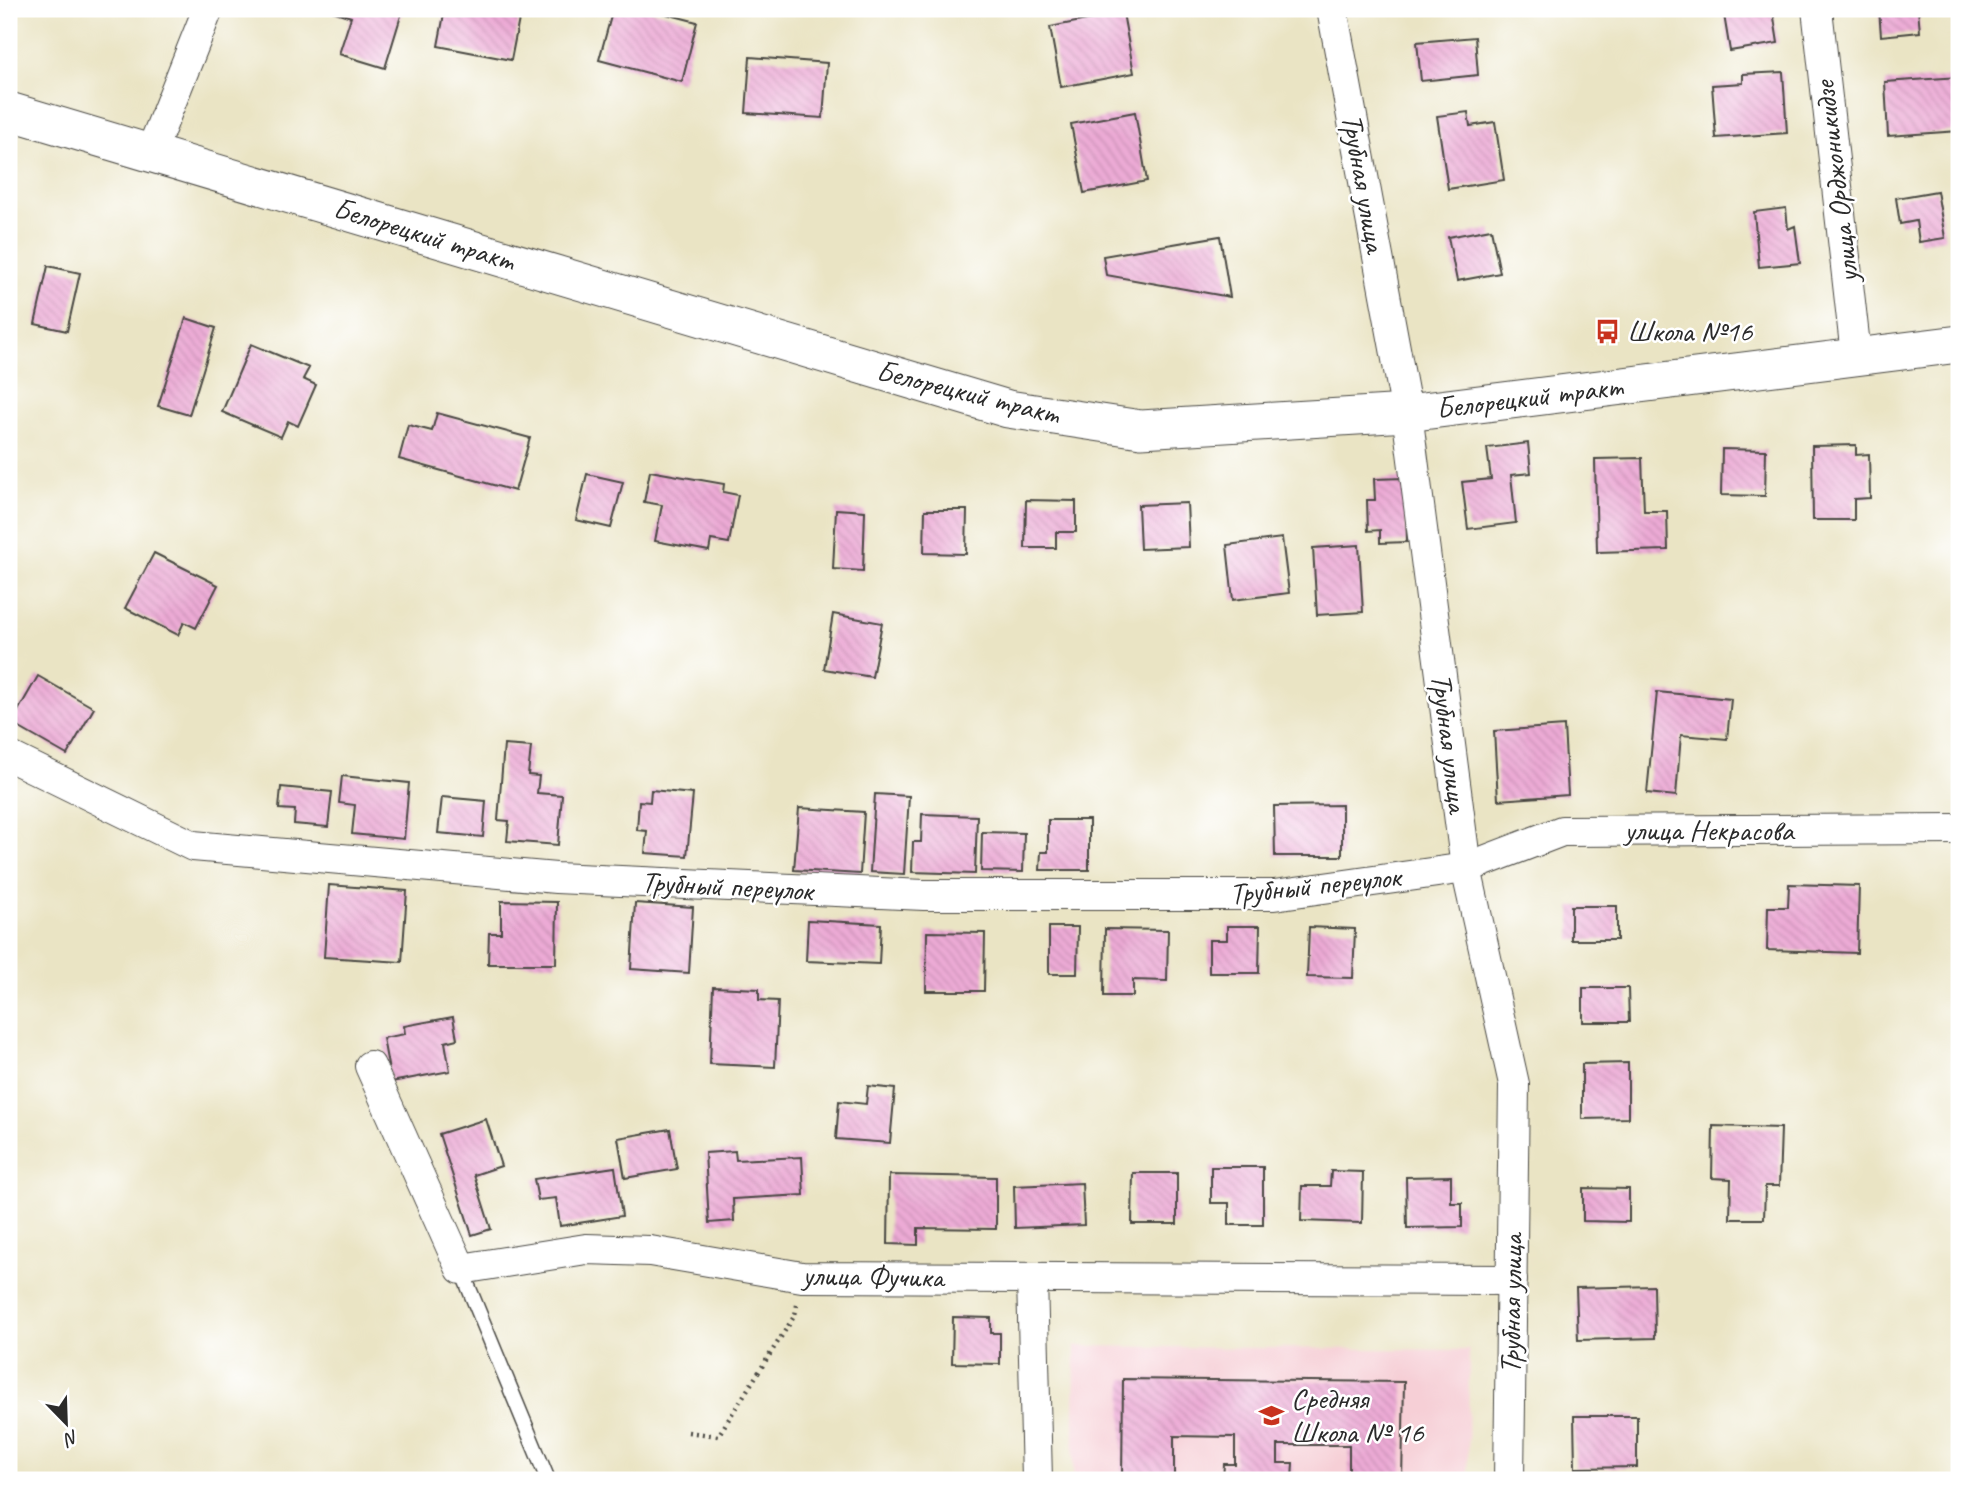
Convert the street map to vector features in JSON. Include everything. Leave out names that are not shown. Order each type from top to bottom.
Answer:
[{"type":"street","points":[[150,152],[208,9]]},
{"type":"street","name":"Трубная улица","points":[[1332,9],[1407,413],[1466,868],[1514,1084],[1509,1480]]},
{"type":"street","name":"улица Орджоникидзе","points":[[1816,9],[1856,355]]},
{"type":"street","name":"Белорецкий тракт","points":[[9,111],[1008,409],[1141,429],[1407,413],[1959,344]]},
{"type":"street","name":"Трубный переулок","points":[[9,756],[193,846],[556,878],[924,895],[1274,895],[1466,868]]},
{"type":"street","name":"улица Некрасова","points":[[1466,868],[1562,831],[1959,829]]},
{"type":"street","points":[[370,1066],[461,1269]]},
{"type":"street","name":"улица Фучика","points":[[461,1269],[586,1249],[650,1251],[802,1277],[1512,1280]]},
{"type":"street","points":[[1032,1278],[1037,1480]]},
{"type":"lane","points":[[461,1269],[548,1480]]},
{"type":"path","points":[[688,1432],[718,1436],[795,1315]]},
{"type":"shaded area","name":"Средняя Школа № 16","points":[[1075,1346],[1469,1350],[1468,1480],[1073,1480]]},
{"type":"building","points":[[326,9],[403,9],[385,68],[339,54],[351,17]]},
{"type":"building","points":[[445,9],[521,9],[511,60],[438,46]]},
{"type":"building","points":[[613,9],[647,9],[697,22],[682,82],[599,60]]},
{"type":"building","points":[[1723,9],[1758,9],[1759,14],[1773,11],[1778,43],[1730,51]]},
{"type":"building","points":[[1879,9],[1918,9],[1920,32],[1881,36]]},
{"type":"building","points":[[1123,13],[1134,73],[1061,87],[1050,27]]},
{"type":"building","points":[[1475,37],[1478,75],[1421,81],[1417,42]]},
{"type":"building","points":[[750,57],[827,63],[823,118],[746,113]]},
{"type":"building","points":[[1783,72],[1787,133],[1716,138],[1712,85],[1743,83],[1743,74]]},
{"type":"building","points":[[1959,77],[1959,131],[1888,136],[1885,82]]},
{"type":"building","points":[[1135,112],[1147,181],[1084,193],[1071,124]]},
{"type":"building","points":[[1468,112],[1470,126],[1495,122],[1504,180],[1448,189],[1437,116]]},
{"type":"building","points":[[1937,191],[1945,238],[1919,242],[1916,221],[1900,224],[1896,198]]},
{"type":"building","points":[[1786,208],[1788,229],[1795,226],[1800,263],[1759,267],[1754,212]]},
{"type":"building","points":[[1491,229],[1500,273],[1457,281],[1448,237]]},
{"type":"building","points":[[1220,236],[1230,297],[1106,275],[1103,256]]},
{"type":"building","points":[[48,266],[80,273],[67,331],[35,324]]},
{"type":"building","points":[[186,318],[216,328],[189,415],[158,406]]},
{"type":"building","points":[[251,344],[309,368],[303,379],[316,385],[298,426],[288,421],[281,437],[222,412]]},
{"type":"building","points":[[437,413],[530,438],[515,491],[399,459],[408,425],[432,431]]},
{"type":"building","points":[[1528,443],[1531,473],[1511,475],[1516,523],[1468,529],[1462,482],[1491,479],[1487,448]]},
{"type":"building","points":[[1856,445],[1856,455],[1869,454],[1870,498],[1854,499],[1854,520],[1813,520],[1812,446]]},
{"type":"building","points":[[1722,449],[1766,450],[1765,496],[1721,495]]},
{"type":"building","points":[[1642,458],[1644,511],[1667,511],[1668,550],[1597,552],[1595,459]]},
{"type":"building","points":[[650,471],[724,484],[723,492],[738,495],[729,543],[711,540],[709,551],[655,541],[662,505],[644,502]]},
{"type":"building","points":[[587,474],[623,482],[611,528],[576,520]]},
{"type":"building","points":[[1405,478],[1407,542],[1380,543],[1380,530],[1368,531],[1367,500],[1375,500],[1374,479]]},
{"type":"building","points":[[1026,500],[1076,501],[1076,532],[1056,532],[1056,548],[1025,548]]},
{"type":"building","points":[[1187,503],[1189,547],[1140,549],[1138,505]]},
{"type":"building","points":[[836,509],[865,511],[863,571],[833,569]]},
{"type":"building","points":[[925,510],[967,510],[966,554],[924,553]]},
{"type":"building","points":[[1282,538],[1289,593],[1233,600],[1227,545]]},
{"type":"building","points":[[1359,545],[1363,612],[1317,615],[1313,548]]},
{"type":"building","points":[[154,553],[218,585],[196,628],[184,622],[178,635],[125,608]]},
{"type":"building","points":[[833,614],[882,623],[872,677],[824,669]]},
{"type":"building","points":[[38,676],[94,708],[67,755],[11,723]]},
{"type":"building","points":[[1657,692],[1731,699],[1727,739],[1681,735],[1676,796],[1647,793]]},
{"type":"building","points":[[1564,726],[1568,795],[1498,800],[1494,731]]},
{"type":"building","points":[[504,745],[531,747],[528,775],[539,776],[537,793],[562,795],[558,845],[507,841],[509,821],[498,820]]},
{"type":"building","points":[[342,776],[409,783],[404,839],[352,834],[355,805],[339,803]]},
{"type":"building","points":[[281,787],[332,792],[328,827],[294,824],[295,810],[279,809]]},
{"type":"building","points":[[651,790],[693,794],[687,856],[645,853],[647,831],[637,830],[639,801],[650,802]]},
{"type":"building","points":[[875,794],[909,796],[904,874],[870,872]]},
{"type":"building","points":[[442,797],[486,801],[483,837],[438,833]]},
{"type":"building","points":[[1342,805],[1342,856],[1275,856],[1274,806]]},
{"type":"building","points":[[799,808],[864,812],[860,874],[794,870]]},
{"type":"building","points":[[922,814],[977,816],[975,874],[912,872],[913,842],[921,842]]},
{"type":"building","points":[[1048,820],[1089,820],[1089,870],[1040,870],[1041,852],[1048,852]]},
{"type":"building","points":[[982,832],[1024,833],[1023,872],[981,871]]},
{"type":"building","points":[[1789,884],[1859,886],[1857,953],[1767,950],[1768,907],[1788,907]]},
{"type":"building","points":[[329,885],[407,891],[402,962],[324,957]]},
{"type":"building","points":[[501,901],[557,902],[556,964],[488,964],[489,933],[501,933]]},
{"type":"building","points":[[635,903],[693,907],[689,973],[631,969]]},
{"type":"building","points":[[1571,906],[1617,906],[1617,940],[1571,940]]},
{"type":"building","points":[[808,920],[881,924],[879,964],[806,961]]},
{"type":"building","points":[[1227,926],[1260,926],[1259,973],[1209,973],[1209,940],[1227,940]]},
{"type":"building","points":[[1049,927],[1078,927],[1077,974],[1049,974]]},
{"type":"building","points":[[1309,927],[1355,929],[1353,978],[1307,977]]},
{"type":"building","points":[[1105,929],[1168,930],[1167,981],[1133,980],[1133,996],[1104,996]]},
{"type":"building","points":[[927,932],[985,933],[984,991],[926,991]]},
{"type":"building","points":[[713,987],[759,989],[759,1000],[778,1001],[775,1067],[710,1064]]},
{"type":"building","points":[[1583,988],[1628,988],[1629,1022],[1583,1022]]},
{"type":"building","points":[[453,1017],[457,1039],[445,1042],[450,1071],[391,1082],[383,1038],[405,1034],[404,1026]]},
{"type":"building","points":[[1628,1063],[1628,1118],[1582,1119],[1582,1064]]},
{"type":"building","points":[[868,1086],[895,1089],[890,1143],[836,1139],[839,1101],[866,1104]]},
{"type":"building","points":[[486,1119],[501,1166],[474,1175],[491,1229],[472,1235],[439,1134]]},
{"type":"building","points":[[1713,1126],[1781,1128],[1779,1186],[1765,1186],[1764,1219],[1730,1219],[1731,1179],[1712,1178]]},
{"type":"building","points":[[670,1129],[677,1169],[625,1178],[618,1138]]},
{"type":"building","points":[[735,1151],[736,1160],[802,1157],[804,1195],[733,1199],[734,1221],[709,1223],[705,1153]]},
{"type":"building","points":[[615,1167],[622,1216],[560,1226],[556,1198],[538,1200],[534,1179]]},
{"type":"building","points":[[1211,1167],[1263,1167],[1263,1225],[1229,1225],[1229,1203],[1211,1203]]},
{"type":"building","points":[[1331,1171],[1363,1172],[1362,1223],[1301,1221],[1302,1186],[1330,1186]]},
{"type":"building","points":[[1133,1173],[1177,1173],[1177,1224],[1132,1224]]},
{"type":"building","points":[[889,1175],[996,1177],[996,1229],[918,1228],[918,1245],[888,1244]]},
{"type":"building","points":[[1451,1176],[1451,1203],[1462,1203],[1462,1227],[1407,1228],[1406,1177]]},
{"type":"building","points":[[1082,1183],[1084,1225],[1015,1228],[1014,1186]]},
{"type":"building","points":[[1583,1188],[1629,1189],[1629,1222],[1583,1221]]},
{"type":"building","points":[[1654,1286],[1655,1338],[1578,1340],[1576,1288]]},
{"type":"building","points":[[953,1317],[991,1318],[991,1333],[1000,1333],[1000,1364],[952,1363]]},
{"type":"building","points":[[1123,1379],[1404,1382],[1402,1480],[1349,1480],[1349,1445],[1278,1445],[1278,1463],[1293,1463],[1292,1480],[1223,1480],[1224,1464],[1235,1464],[1235,1437],[1174,1436],[1174,1480],[1122,1480]]},
{"type":"building","points":[[1574,1416],[1637,1416],[1637,1467],[1575,1468]]},
{"type":"place","name":"Школа №16","points":[[1607,331]]},
{"type":"place","name":"Средняя Школа № 16","points":[[1271,1415]]}]
